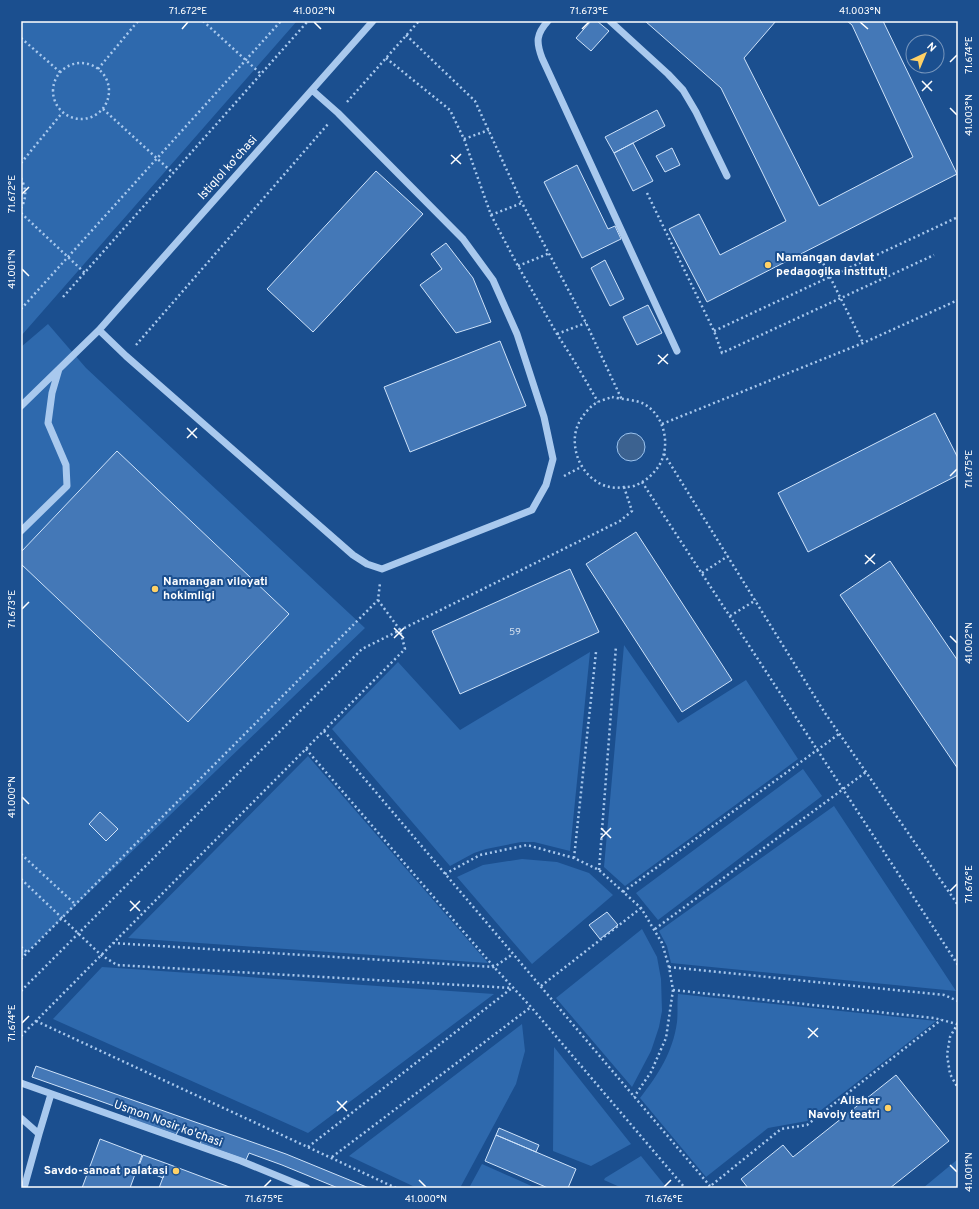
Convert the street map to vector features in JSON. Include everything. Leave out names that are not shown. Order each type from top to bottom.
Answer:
[{"type":"street","name":"Istiqlol ko'chasi","points":[[21,406],[99,330],[373,21]]},
{"type":"street","points":[[548,21],[538,34],[538,47],[542,58],[677,350]]},
{"type":"street","points":[[610,21],[668,74],[683,90],[696,112],[727,176]]},
{"type":"street","points":[[99,330],[126,356],[353,555],[367,564],[382,569],[532,510],[546,485],[553,459],[544,417],[517,334],[493,280],[463,239],[338,113],[312,90]]},
{"type":"street","points":[[21,531],[67,486],[66,465],[48,423],[52,393],[59,369]]},
{"type":"street","name":"Usmon Nosir ko'chasi","points":[[21,1083],[241,1161],[307,1188]]},
{"type":"street","points":[[24,1188],[51,1094]]},
{"type":"street","points":[[21,1118],[39,1134]]},
{"type":"path","points":[[98,69],[138,21]]},
{"type":"path","points":[[203,21],[261,74]]},
{"type":"path","points":[[21,309],[281,21]]},
{"type":"path","points":[[63,297],[308,21]]},
{"type":"path","points":[[126,356],[419,21]]},
{"type":"path","points":[[406,35],[475,101],[522,202],[586,323],[622,400]]},
{"type":"path","points":[[21,38],[60,72]]},
{"type":"path","points":[[386,58],[450,110],[464,139],[491,215],[518,266],[598,402]]},
{"type":"path","points":[[80,63],[90,64],[98,69],[104,75],[110,92],[108,101],[103,109],[96,115],[83,119],[70,117],[62,113],[56,105],[53,96],[53,86],[56,77],[60,72],[71,64],[80,63]]},
{"type":"path","points":[[103,109],[173,173]]},
{"type":"path","points":[[21,163],[62,113]]},
{"type":"path","points":[[464,139],[489,130]]},
{"type":"path","points":[[21,178],[26,194],[21,208]]},
{"type":"path","points":[[647,193],[714,331],[722,353],[934,255]]},
{"type":"path","points":[[491,215],[522,202]]},
{"type":"path","points":[[21,213],[85,273]]},
{"type":"path","points":[[714,331],[958,217]]},
{"type":"path","points":[[518,266],[550,253]]},
{"type":"path","points":[[821,259],[863,343]]},
{"type":"path","points":[[662,424],[863,343],[958,300]]},
{"type":"path","points":[[557,334],[586,323]]},
{"type":"path","points":[[612,397],[622,400],[641,402],[653,411],[662,424],[666,438],[664,454],[658,467],[648,479],[635,486],[620,488],[605,486],[592,478],[581,467],[575,453],[574,438],[578,424],[586,411],[598,402],[612,397]]},
{"type":"path","points":[[664,454],[839,734],[958,905]]},
{"type":"path","points":[[642,482],[958,965]]},
{"type":"path","points":[[21,991],[362,649],[620,521],[632,511],[624,487]]},
{"type":"path","points":[[702,573],[728,556]]},
{"type":"path","points":[[21,959],[378,600],[382,569]]},
{"type":"path","points":[[21,1036],[405,650],[400,630],[378,600]]},
{"type":"path","points":[[730,616],[756,600]]},
{"type":"path","points":[[598,870],[616,646]]},
{"type":"path","points":[[574,858],[596,652]]},
{"type":"path","points":[[324,731],[709,1187],[781,1129],[807,1125],[941,1020]]},
{"type":"path","points":[[623,892],[839,734]]},
{"type":"path","points":[[306,749],[512,988],[531,1007],[685,1188]]},
{"type":"path","points":[[655,929],[866,772]]},
{"type":"path","points":[[445,874],[480,855],[527,845],[574,858],[598,870],[641,908],[655,929],[662,943],[669,967],[673,990],[666,1038],[651,1072],[634,1097]]},
{"type":"path","points":[[21,854],[75,904]]},
{"type":"path","points":[[21,879],[101,956],[117,966],[512,988]]},
{"type":"path","points":[[541,987],[641,908]]},
{"type":"path","points":[[113,943],[494,967],[512,954]]},
{"type":"path","points":[[21,947],[27,952]]},
{"type":"path","points":[[669,967],[944,995],[958,1001]]},
{"type":"path","points":[[308,1147],[512,988]]},
{"type":"path","points":[[673,990],[934,1018],[958,1023],[950,1037],[947,1056],[950,1074],[958,1088]]},
{"type":"path","points":[[332,1158],[531,1007]]},
{"type":"path","points":[[36,1021],[396,1188]]},
{"type":"shaded area","points":[[21,21],[297,21],[21,336]]},
{"type":"shaded area","points":[[48,324],[86,368],[365,628],[21,958],[21,347]]},
{"type":"shaded area","points":[[631,433],[641,437],[645,447],[641,457],[631,461],[621,457],[617,447],[621,437]]},
{"type":"shaded area","points":[[624,645],[678,723],[746,680],[798,759],[625,886],[604,867]]},
{"type":"shaded area","points":[[590,652],[570,851],[534,842],[521,842],[474,853],[450,866],[332,729],[398,662],[460,730]]},
{"type":"shaded area","points":[[308,756],[488,963],[128,938]]},
{"type":"shaded area","points":[[803,769],[822,796],[658,920],[636,893]]},
{"type":"shaded area","points":[[834,806],[956,991],[671,963],[667,946],[659,931]]},
{"type":"shaded area","points":[[522,859],[557,862],[589,873],[613,895],[532,964],[457,877],[483,865]]},
{"type":"shaded area","points":[[642,929],[657,957],[661,979],[662,1011],[659,1027],[651,1051],[632,1087],[556,998]]},
{"type":"shaded area","points":[[102,967],[494,994],[308,1133],[53,1019]]},
{"type":"shaded area","points":[[678,994],[936,1021],[807,1121],[768,1128],[706,1177],[640,1098],[659,1072],[672,1043],[677,1022]]},
{"type":"shaded area","points":[[522,1024],[525,1051],[516,1084],[460,1188],[417,1188],[349,1156]]},
{"type":"shaded area","points":[[554,1047],[631,1144],[591,1166],[553,1151]]},
{"type":"shaded area","points":[[641,1156],[667,1188],[622,1188],[604,1180],[605,1178]]},
{"type":"shaded area","points":[[958,1159],[958,1188],[923,1188]]},
{"type":"shaded area","points":[[482,1164],[536,1188],[469,1188]]},
{"type":"building","points":[[591,21],[597,21],[609,31],[591,51],[576,38]]},
{"type":"building","points":[[645,21],[776,21],[744,58],[819,206],[913,157],[852,25],[847,21],[883,21],[905,66],[905,74],[909,74],[957,174],[707,302],[669,229],[699,214],[720,255],[786,221],[721,88]]},
{"type":"building","points":[[657,110],[665,126],[614,153],[605,137]]},
{"type":"building","points":[[633,143],[653,181],[633,191],[614,153]]},
{"type":"building","points":[[672,148],[680,165],[665,172],[656,156]]},
{"type":"building","points":[[577,165],[608,229],[615,226],[621,239],[582,258],[544,182]]},
{"type":"building","points":[[376,171],[423,214],[313,332],[267,289]]},
{"type":"building","points":[[446,243],[473,278],[491,322],[456,333],[420,285],[442,269],[431,254]]},
{"type":"building","points":[[605,260],[624,299],[610,306],[591,268]]},
{"type":"building","points":[[648,305],[662,333],[637,345],[623,317]]},
{"type":"building","points":[[500,341],[526,406],[410,452],[384,387]]},
{"type":"building","points":[[935,413],[958,458],[958,475],[808,552],[778,493]]},
{"type":"building","name":"Namangan viloyati hokimligi","points":[[117,451],[289,614],[188,722],[21,564],[21,552]]},
{"type":"building","points":[[636,532],[732,680],[682,712],[586,564]]},
{"type":"building","points":[[890,561],[958,661],[958,769],[840,595]]},
{"type":"building","points":[[570,569],[599,632],[460,694],[432,631]]},
{"type":"building","points":[[100,812],[118,829],[106,841],[89,824]]},
{"type":"building","points":[[607,912],[618,925],[600,939],[589,925]]},
{"type":"building","points":[[36,1066],[286,1154],[369,1188],[338,1188],[249,1153],[246,1160],[200,1144],[203,1137],[179,1129],[176,1135],[129,1119],[131,1112],[32,1077]]},
{"type":"building","name":"Alisher Navoiy teatri","points":[[896,1075],[949,1141],[890,1188],[748,1188],[741,1179],[783,1145],[793,1157]]},
{"type":"building","points":[[499,1128],[539,1145],[536,1152],[496,1135]]},
{"type":"building","points":[[496,1135],[576,1169],[568,1188],[548,1188],[485,1161]]},
{"type":"building","points":[[100,1139],[142,1155],[130,1188],[82,1188]]},
{"type":"building","points":[[143,1155],[168,1164],[163,1178],[138,1168]]},
{"type":"building","name":"Savdo-sanoat palatasi","points":[[168,1164],[232,1188],[159,1188]]},
{"type":"place","name":"Namangan davlat pedagogika instituti","points":[[768,265]]},
{"type":"place","name":"Namangan viloyati hokimligi","points":[[155,589]]},
{"type":"place","name":"Alisher Navoiy teatri","points":[[888,1108]]},
{"type":"place","name":"Savdo-sanoat palatasi","points":[[176,1171]]}]
